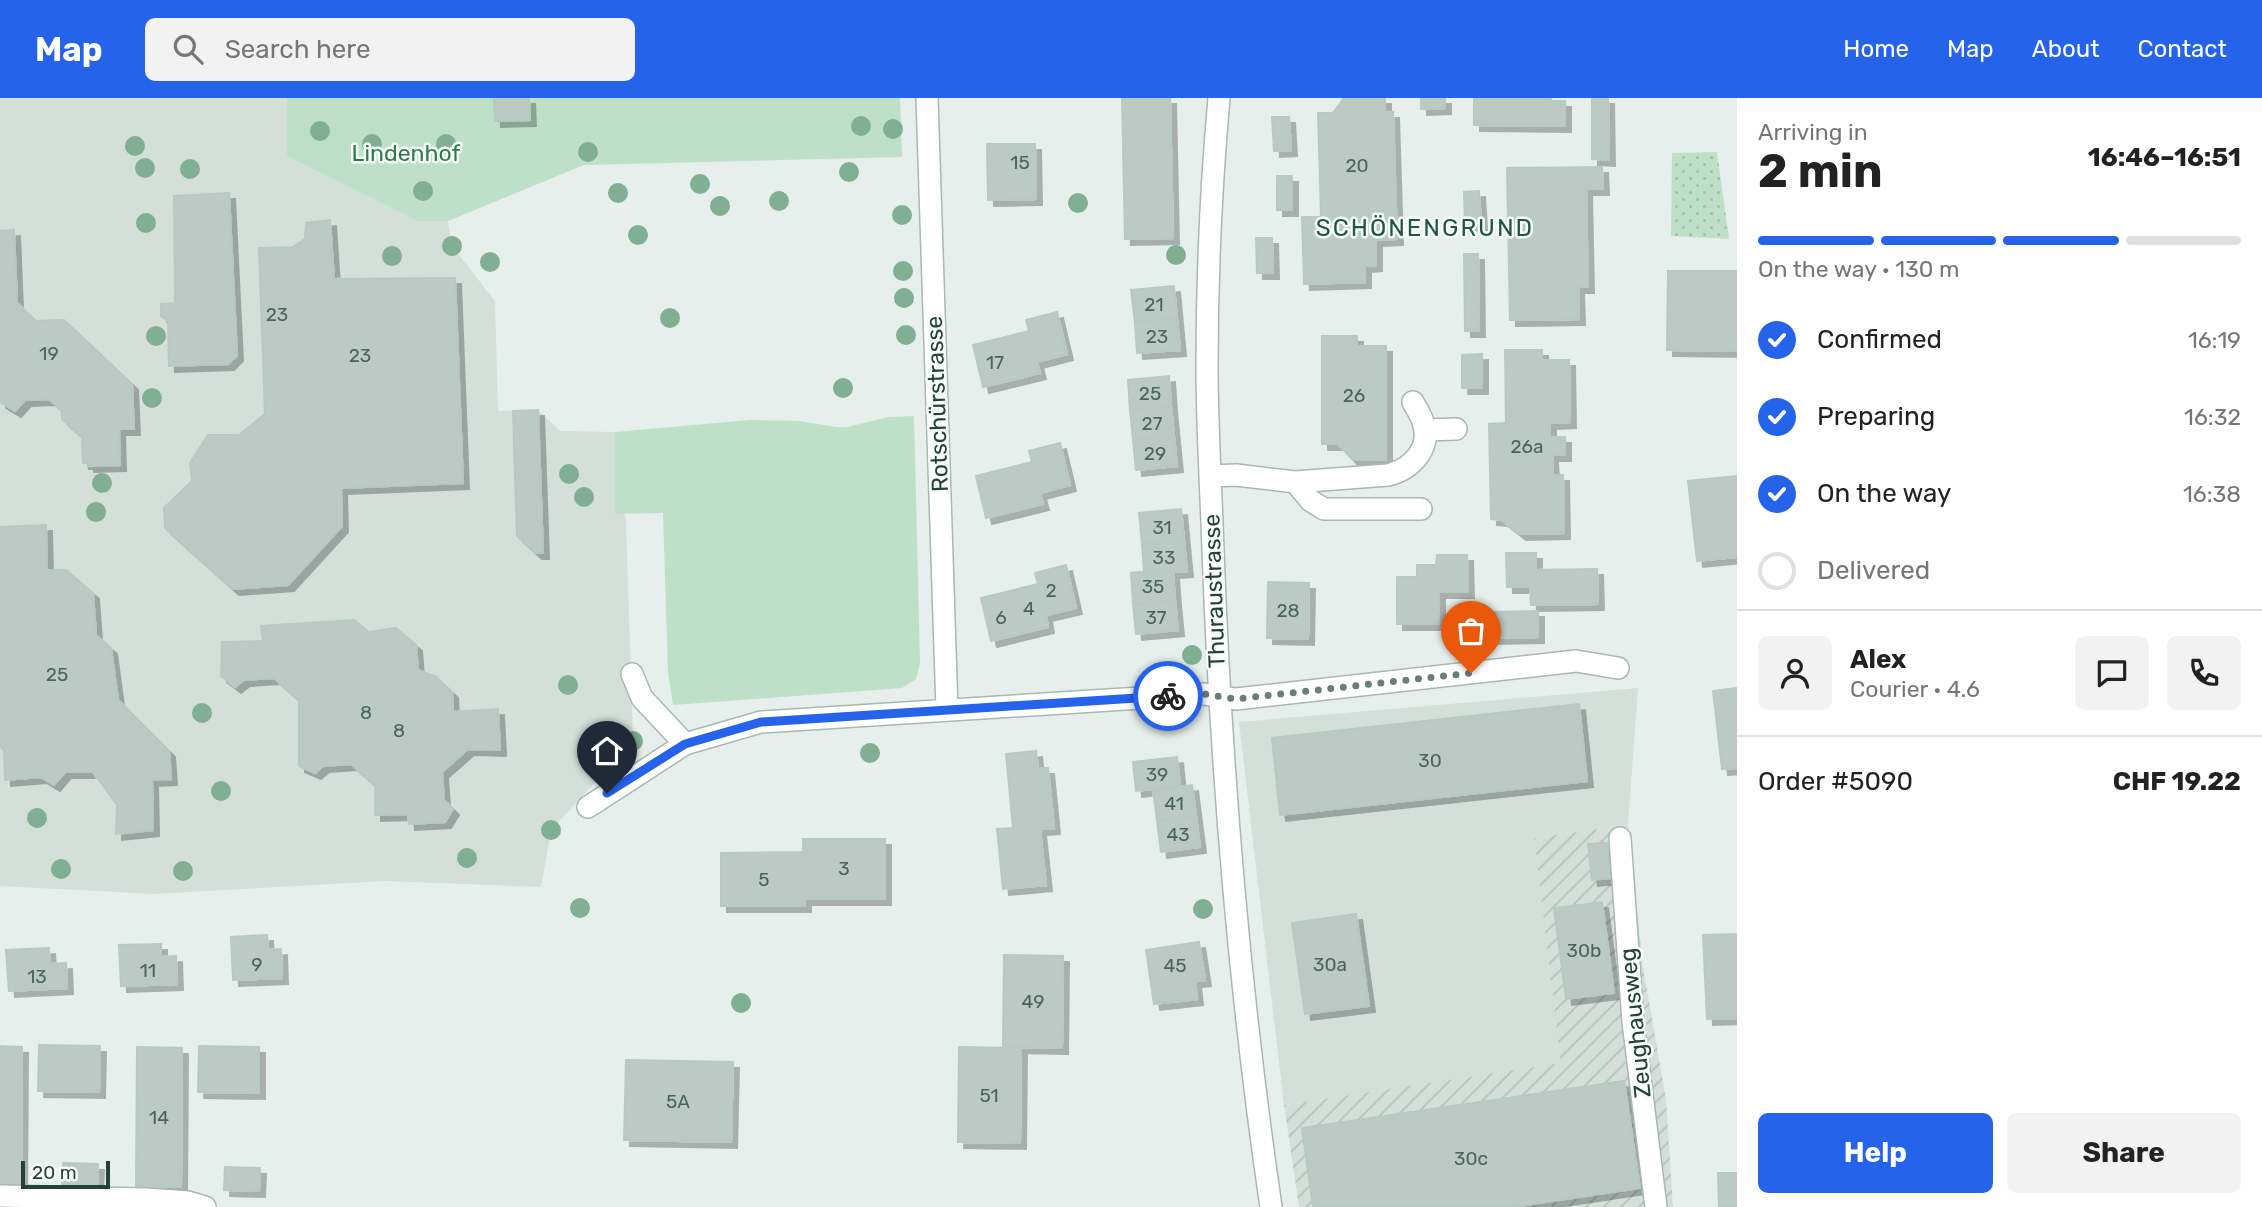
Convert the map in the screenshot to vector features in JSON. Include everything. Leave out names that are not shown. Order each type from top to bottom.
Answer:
[{"type":"street","name":"Rotschürstrasse","points":[[927,98],[947,710]]},
{"type":"street","name":"Thuraustrasse","points":[[1219,98],[1209,235],[1207,367],[1218,696],[1234,908],[1256,1103],[1271,1207]]},
{"type":"street","points":[[1210,476],[1236,475],[1296,482],[1388,475],[1401,471],[1420,455],[1424,444],[1423,421],[1413,402]]},
{"type":"street","points":[[1425,430],[1457,429]]},
{"type":"street","points":[[1296,482],[1311,501],[1324,509],[1421,509]]},
{"type":"street","points":[[588,807],[685,744],[761,722],[1204,694],[1236,699],[1576,661],[1618,668]]},
{"type":"street","points":[[632,674],[642,698],[685,744]]},
{"type":"street","name":"Zeughausweg","points":[[1620,838],[1633,1022],[1656,1207]]},
{"type":"street","points":[[0,1196],[146,1199],[188,1202],[205,1207]]},
{"type":"shaded area","points":[[0,98],[287,98],[418,221],[448,221],[452,246],[495,301],[498,411],[538,410],[560,431],[615,432],[626,522],[633,741],[551,830],[541,887],[384,881],[155,894],[0,886]]},
{"type":"shaded area","points":[[1638,688],[1628,825],[1534,838],[1562,1063],[1284,1105],[1239,722]]},
{"type":"shaded area","points":[[1628,825],[1643,967],[1666,1099],[1673,1207],[1299,1207],[1284,1105],[1561,1063],[1534,838]]},
{"type":"green space","name":"Lindenhof","points":[[287,98],[900,98],[902,157],[584,165],[448,221],[418,221],[287,156]]},
{"type":"green space","points":[[1717,152],[1729,239],[1671,236],[1672,153]]},
{"type":"green space","points":[[914,416],[920,663],[916,679],[902,688],[673,705],[668,673],[663,513],[615,514],[615,432],[750,420],[799,421],[847,427],[889,417]]},
{"type":"building","points":[[494,98],[529,98],[530,120],[495,121]]},
{"type":"building","points":[[1122,98],[1170,98],[1173,238],[1125,239]]},
{"type":"building","points":[[1344,98],[1385,98],[1385,112],[1393,112],[1397,239],[1376,240],[1376,265],[1365,266],[1365,282],[1304,284],[1302,217],[1321,217],[1318,113],[1333,113]]},
{"type":"building","points":[[1421,98],[1445,98],[1445,108],[1421,109]]},
{"type":"building","points":[[1474,98],[1551,98],[1551,101],[1565,101],[1565,126],[1474,125]]},
{"type":"building","points":[[1592,98],[1608,98],[1609,160],[1592,159]]},
{"type":"building","points":[[1272,117],[1289,117],[1291,150],[1274,151]]},
{"type":"building","points":[[987,144],[1035,144],[1036,199],[988,200]]},
{"type":"building","points":[[1602,167],[1603,189],[1586,189],[1588,287],[1578,287],[1579,319],[1510,320],[1507,168]]},
{"type":"building","points":[[1277,176],[1292,176],[1292,210],[1277,210]]},
{"type":"building","points":[[1479,191],[1481,224],[1465,225],[1464,192]]},
{"type":"building","points":[[229,193],[237,355],[228,364],[169,366],[168,321],[161,316],[161,304],[175,303],[174,196]]},
{"type":"building","points":[[330,220],[334,279],[455,278],[463,483],[341,488],[342,526],[288,585],[233,589],[165,528],[164,508],[192,481],[190,463],[208,435],[239,435],[265,414],[259,248],[293,247],[305,239],[306,223]]},
{"type":"building","points":[[14,230],[17,303],[36,321],[64,320],[132,384],[134,429],[119,429],[120,465],[88,466],[88,463],[83,463],[82,437],[62,419],[62,411],[49,399],[25,400],[15,411],[0,402],[0,231]]},
{"type":"building","points":[[1256,238],[1272,238],[1273,273],[1257,273]]},
{"type":"building","points":[[1464,254],[1478,254],[1479,331],[1465,331]]},
{"type":"building","points":[[1668,271],[1737,271],[1737,351],[1667,350]]},
{"type":"building","points":[[1174,286],[1177,318],[1135,322],[1131,290]]},
{"type":"building","points":[[1057,312],[1067,354],[1037,362],[1040,373],[983,387],[973,345],[1029,331],[1026,320]]},
{"type":"building","points":[[1177,318],[1180,350],[1137,353],[1135,322]]},
{"type":"building","points":[[1322,336],[1357,336],[1357,346],[1386,346],[1386,460],[1353,460],[1338,444],[1322,444]]},
{"type":"building","points":[[1505,350],[1542,350],[1542,360],[1569,360],[1570,422],[1550,423],[1550,437],[1565,437],[1565,455],[1552,455],[1553,475],[1563,475],[1564,533],[1520,534],[1502,520],[1491,519],[1489,424],[1506,423]]},
{"type":"building","points":[[1482,354],[1482,388],[1462,388],[1462,355]]},
{"type":"building","points":[[1169,376],[1171,406],[1130,410],[1128,380]]},
{"type":"building","points":[[1171,406],[1174,436],[1133,440],[1130,410]]},
{"type":"building","points":[[538,410],[543,553],[536,553],[517,536],[513,411]]},
{"type":"building","points":[[1174,436],[1177,466],[1136,470],[1133,440]]},
{"type":"building","points":[[1060,443],[1070,485],[1040,493],[1043,504],[986,518],[976,476],[1032,462],[1029,451]]},
{"type":"building","points":[[1737,476],[1737,557],[1697,561],[1688,481]]},
{"type":"building","points":[[1181,509],[1184,540],[1142,544],[1139,513]]},
{"type":"building","points":[[46,525],[47,570],[66,570],[93,593],[96,635],[111,648],[118,700],[169,751],[171,779],[152,780],[153,830],[116,834],[117,805],[93,772],[65,772],[54,785],[41,777],[5,780],[4,750],[0,746],[0,527]]},
{"type":"building","points":[[1184,540],[1187,571],[1144,572],[1142,544]]},
{"type":"building","points":[[1506,553],[1536,553],[1536,570],[1597,569],[1598,604],[1531,605],[1530,587],[1507,587]]},
{"type":"building","points":[[1437,555],[1467,555],[1468,592],[1439,592],[1439,624],[1397,624],[1397,577],[1417,577],[1417,565],[1436,565]]},
{"type":"building","points":[[1066,565],[1076,608],[1046,615],[1048,627],[991,641],[981,598],[1038,584],[1035,573]]},
{"type":"building","points":[[1158,570],[1159,573],[1173,572],[1175,600],[1133,604],[1131,573]]},
{"type":"building","points":[[1268,582],[1309,583],[1308,639],[1267,638]]},
{"type":"building","points":[[1175,600],[1178,630],[1136,634],[1133,604]]},
{"type":"building","points":[[1538,611],[1538,637],[1491,638],[1490,612]]},
{"type":"building","points":[[354,620],[369,632],[396,628],[416,645],[418,670],[435,676],[452,692],[453,712],[498,709],[500,750],[468,749],[442,772],[444,800],[453,809],[445,822],[409,824],[408,814],[375,815],[375,785],[351,764],[323,766],[315,773],[299,766],[299,700],[274,678],[244,680],[235,687],[221,676],[222,642],[263,641],[261,626]]},
{"type":"building","points":[[1737,688],[1737,768],[1722,769],[1713,691]]},
{"type":"building","points":[[1579,704],[1587,781],[1280,815],[1272,738]]},
{"type":"building","points":[[1036,751],[1038,768],[1048,768],[1054,828],[1040,829],[1046,885],[1003,889],[997,829],[1013,828],[1006,754]]},
{"type":"building","points":[[1177,757],[1180,786],[1136,791],[1133,762]]},
{"type":"building","points":[[1192,785],[1196,816],[1157,821],[1153,790]]},
{"type":"building","points":[[1196,816],[1200,847],[1161,852],[1157,821]]},
{"type":"building","points":[[803,839],[885,839],[885,899],[805,899],[805,906],[721,906],[721,853],[803,852]]},
{"type":"building","points":[[1607,843],[1610,878],[1592,880],[1588,844]]},
{"type":"building","points":[[1602,902],[1614,993],[1566,999],[1554,908]]},
{"type":"building","points":[[1356,914],[1369,1006],[1305,1014],[1292,923]]},
{"type":"building","points":[[1737,934],[1737,1018],[1707,1019],[1703,935]]},
{"type":"building","points":[[267,935],[268,950],[281,949],[282,978],[233,980],[231,937]]},
{"type":"building","points":[[1199,942],[1205,980],[1195,981],[1197,999],[1154,1004],[1146,950]]},
{"type":"building","points":[[161,944],[161,957],[176,956],[177,984],[121,986],[119,945]]},
{"type":"building","points":[[49,948],[50,964],[66,963],[67,988],[9,991],[6,950]]},
{"type":"building","points":[[1004,955],[1063,956],[1062,1048],[1003,1047]]},
{"type":"building","points":[[39,1045],[100,1046],[99,1092],[38,1091]]},
{"type":"building","points":[[0,1046],[22,1047],[21,1186],[0,1186]]},
{"type":"building","points":[[199,1046],[259,1047],[259,1093],[198,1092]]},
{"type":"building","points":[[137,1047],[182,1048],[181,1187],[136,1186]]},
{"type":"building","points":[[959,1047],[1021,1048],[1020,1143],[958,1142]]},
{"type":"building","points":[[626,1060],[733,1062],[731,1142],[624,1140]]},
{"type":"building","points":[[1624,1081],[1640,1188],[1512,1207],[1313,1207],[1302,1128]]},
{"type":"building","points":[[63,1163],[98,1164],[97,1187],[62,1186]]},
{"type":"building","points":[[225,1167],[260,1168],[259,1191],[224,1190]]},
{"type":"building","points":[[1718,1173],[1737,1173],[1737,1207],[1719,1207]]},
{"type":"way so far","points":[[1168,696],[1204,694],[1236,699],[1471,673]]},
{"type":"district","name":"SCHÖNENGRUND","points":[[1425,228]]},
{"type":"route","points":[[607,793],[685,744],[761,722],[1168,696]]}]
